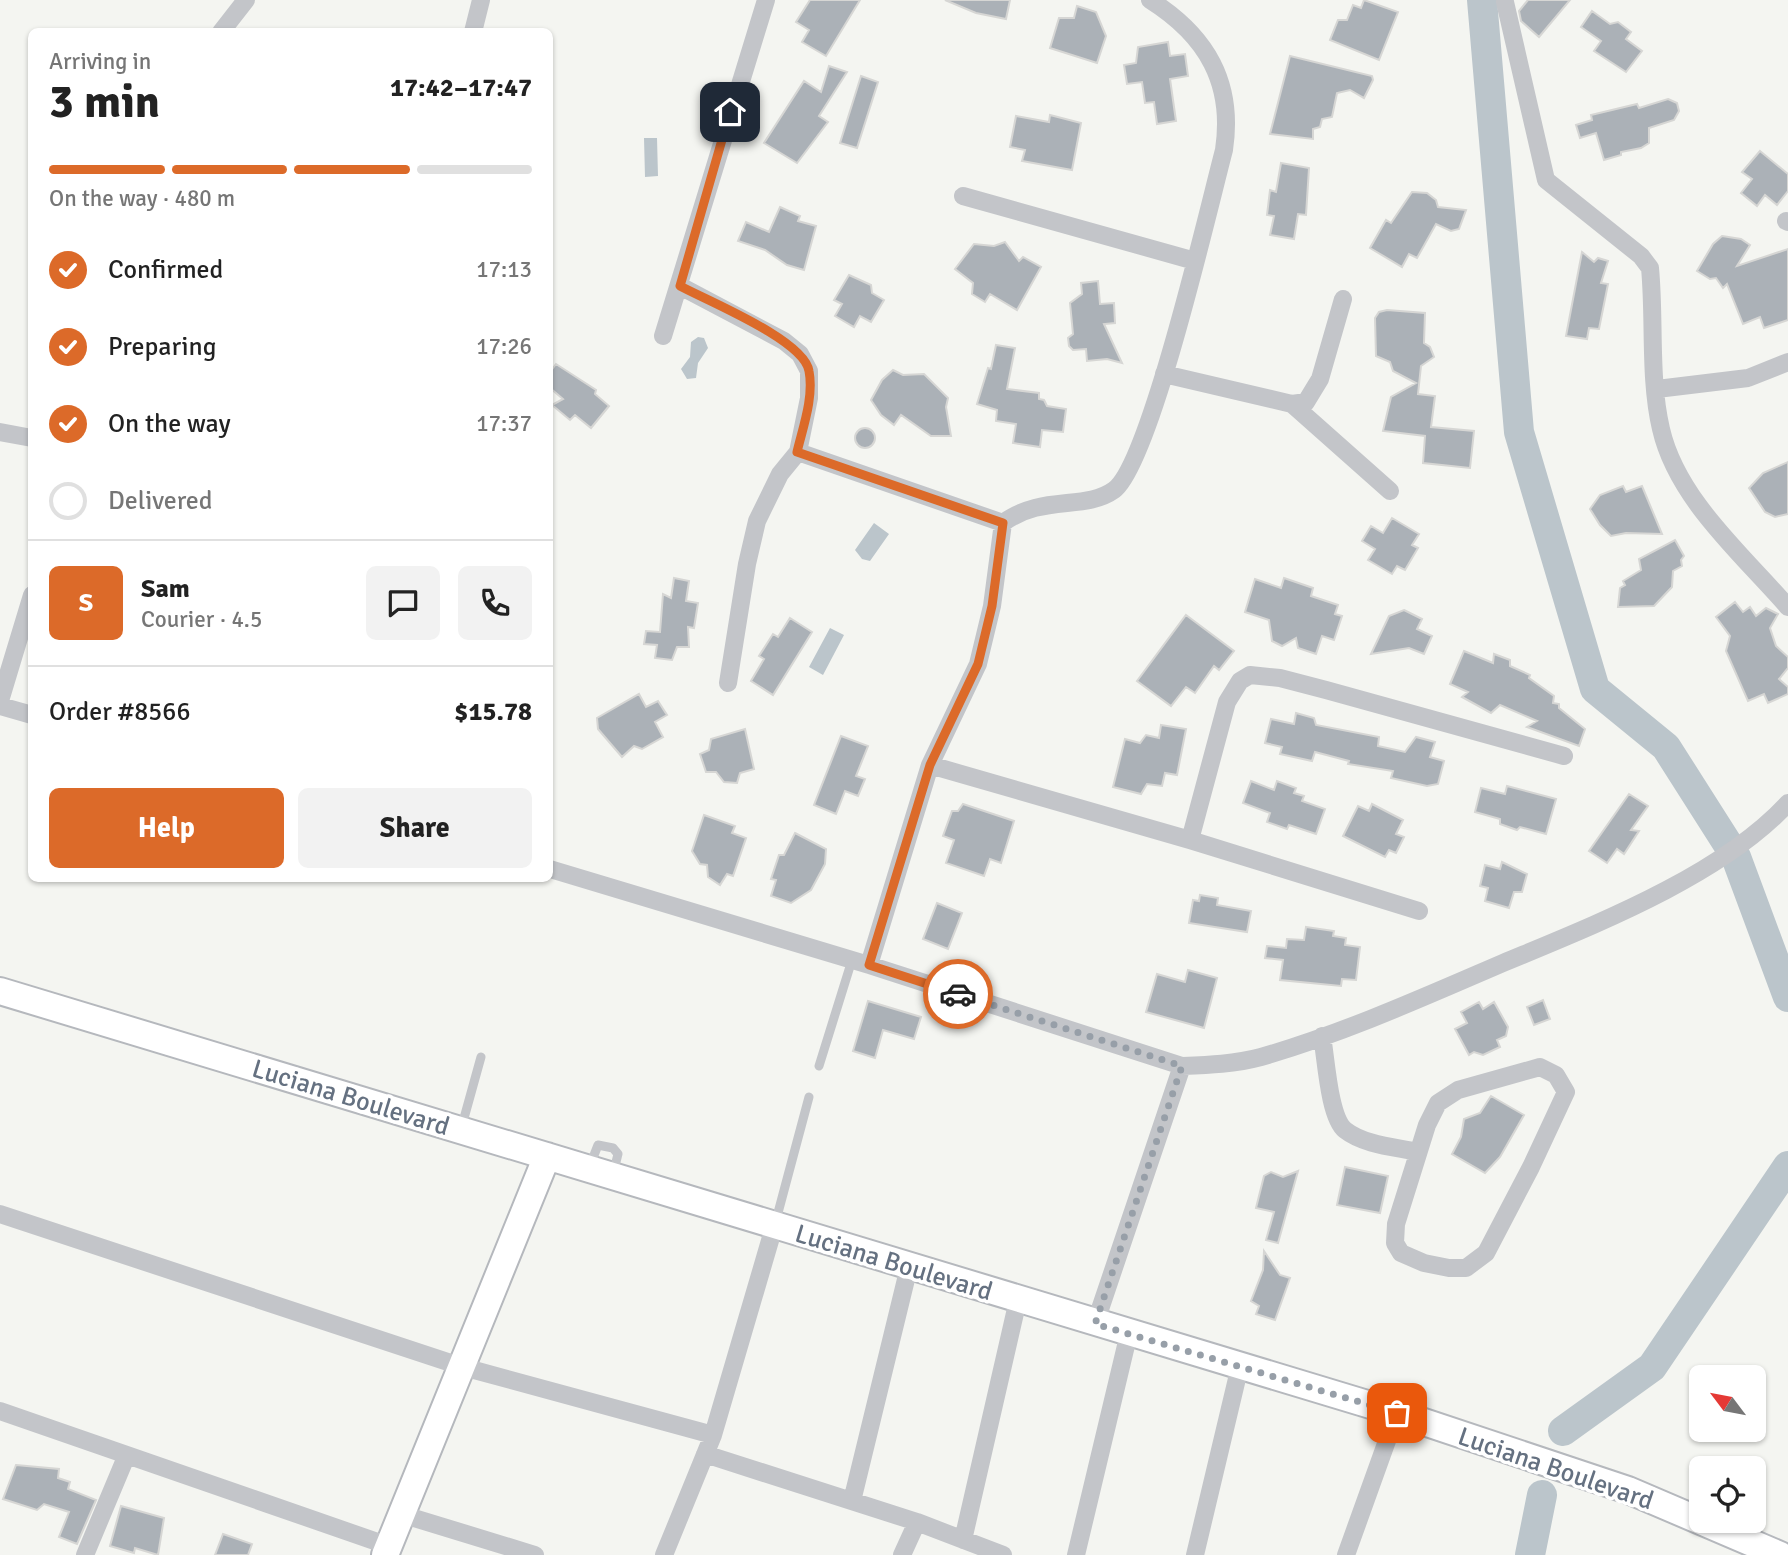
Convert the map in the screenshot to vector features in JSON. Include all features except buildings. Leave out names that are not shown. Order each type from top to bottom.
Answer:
[{"type":"street","points":[[224,28],[246,0]]},
{"type":"street","points":[[474,28],[481,0]]},
{"type":"street","points":[[663,336],[766,0]]},
{"type":"street","points":[[797,452],[1003,523],[1027,509],[1089,499],[1117,488],[1134,459],[1164,374],[1224,150],[1226,98],[1221,80],[1208,55],[1183,25],[1156,2]]},
{"type":"street","points":[[1505,2],[1546,180],[1641,256],[1650,268],[1661,429],[1675,467],[1699,504],[1788,605]]},
{"type":"street","points":[[963,196],[1195,261]]},
{"type":"street","points":[[680,286],[784,341],[806,361],[809,371],[809,398],[797,452],[780,474],[757,522],[747,564],[728,683]]},
{"type":"street","points":[[1164,374],[1292,404],[1306,402],[1314,394],[1343,299]]},
{"type":"street","points":[[1657,389],[1748,378],[1788,362]]},
{"type":"street","points":[[1292,404],[1390,491]]},
{"type":"street","points":[[0,432],[28,437]]},
{"type":"street","points":[[860,962],[930,765],[978,664],[992,606],[1003,523]]},
{"type":"street","points":[[28,608],[0,703],[28,714]]},
{"type":"street","points":[[1190,840],[1227,702],[1240,681],[1250,675],[1280,678],[1315,687],[1564,756]]},
{"type":"street","points":[[930,765],[1190,840],[1419,911]]},
{"type":"street","points":[[553,870],[860,962],[1182,1066],[1220,1065],[1259,1057],[1322,1036],[1433,994],[1615,916],[1743,843],[1788,803]]},
{"type":"street","name":"Luciana Boulevard","points":[[0,991],[1095,1324],[1397,1413],[1628,1490],[1780,1555]]},
{"type":"street","points":[[1322,1036],[1334,1116],[1343,1129],[1359,1138],[1418,1152]]},
{"type":"street","points":[[1095,1324],[1182,1066]]},
{"type":"street","points":[[1540,1067],[1563,1082],[1566,1092],[1531,1167],[1486,1253],[1466,1268],[1424,1263],[1401,1254],[1395,1243],[1396,1224],[1418,1152],[1438,1103],[1458,1090],[1540,1067]]},
{"type":"street","points":[[0,1411],[387,1550],[547,1156]]},
{"type":"street","points":[[0,1214],[463,1367],[713,1435]]},
{"type":"street","points":[[664,1555],[713,1435],[774,1227]]},
{"type":"street","points":[[852,1501],[909,1267]]},
{"type":"street","points":[[962,1540],[1018,1300]]},
{"type":"street","points":[[1076,1555],[1129,1333]]},
{"type":"street","points":[[1195,1555],[1240,1366]]},
{"type":"street","points":[[1346,1555],[1397,1413]]},
{"type":"street","points":[[705,1454],[916,1522],[1003,1555]]},
{"type":"street","points":[[85,1555],[126,1457]]},
{"type":"street","points":[[401,1514],[534,1555]]},
{"type":"street","points":[[902,1555],[916,1522]]},
{"type":"lane","points":[[819,1066],[860,962]]},
{"type":"lane","points":[[461,1130],[481,1057]]},
{"type":"lane","points":[[774,1227],[809,1097]]},
{"type":"shaded area","points":[[644,138],[657,138],[658,176],[645,177]]},
{"type":"shaded area","points":[[698,337],[704,338],[708,348],[698,363],[696,378],[687,379],[681,369],[690,357],[691,342]]},
{"type":"shaded area","points":[[874,523],[889,534],[870,561],[862,559],[855,550]]},
{"type":"shaded area","points":[[830,628],[844,635],[823,675],[809,667]]},
{"type":"waterway","points":[[1482,0],[1519,432],[1595,689],[1666,747],[1736,857],[1788,997]]},
{"type":"waterway","points":[[1563,1431],[1652,1367],[1788,1166]]},
{"type":"waterway","points":[[1530,1555],[1542,1495]]},
{"type":"way so far","points":[[958,994],[1182,1066],[1114,1276],[1095,1324],[1397,1413]]},
{"type":"route","points":[[730,112],[680,286],[784,341],[806,361],[810,383],[809,398],[797,452],[1003,523],[992,606],[978,664],[930,765],[869,965],[958,994]]}]
